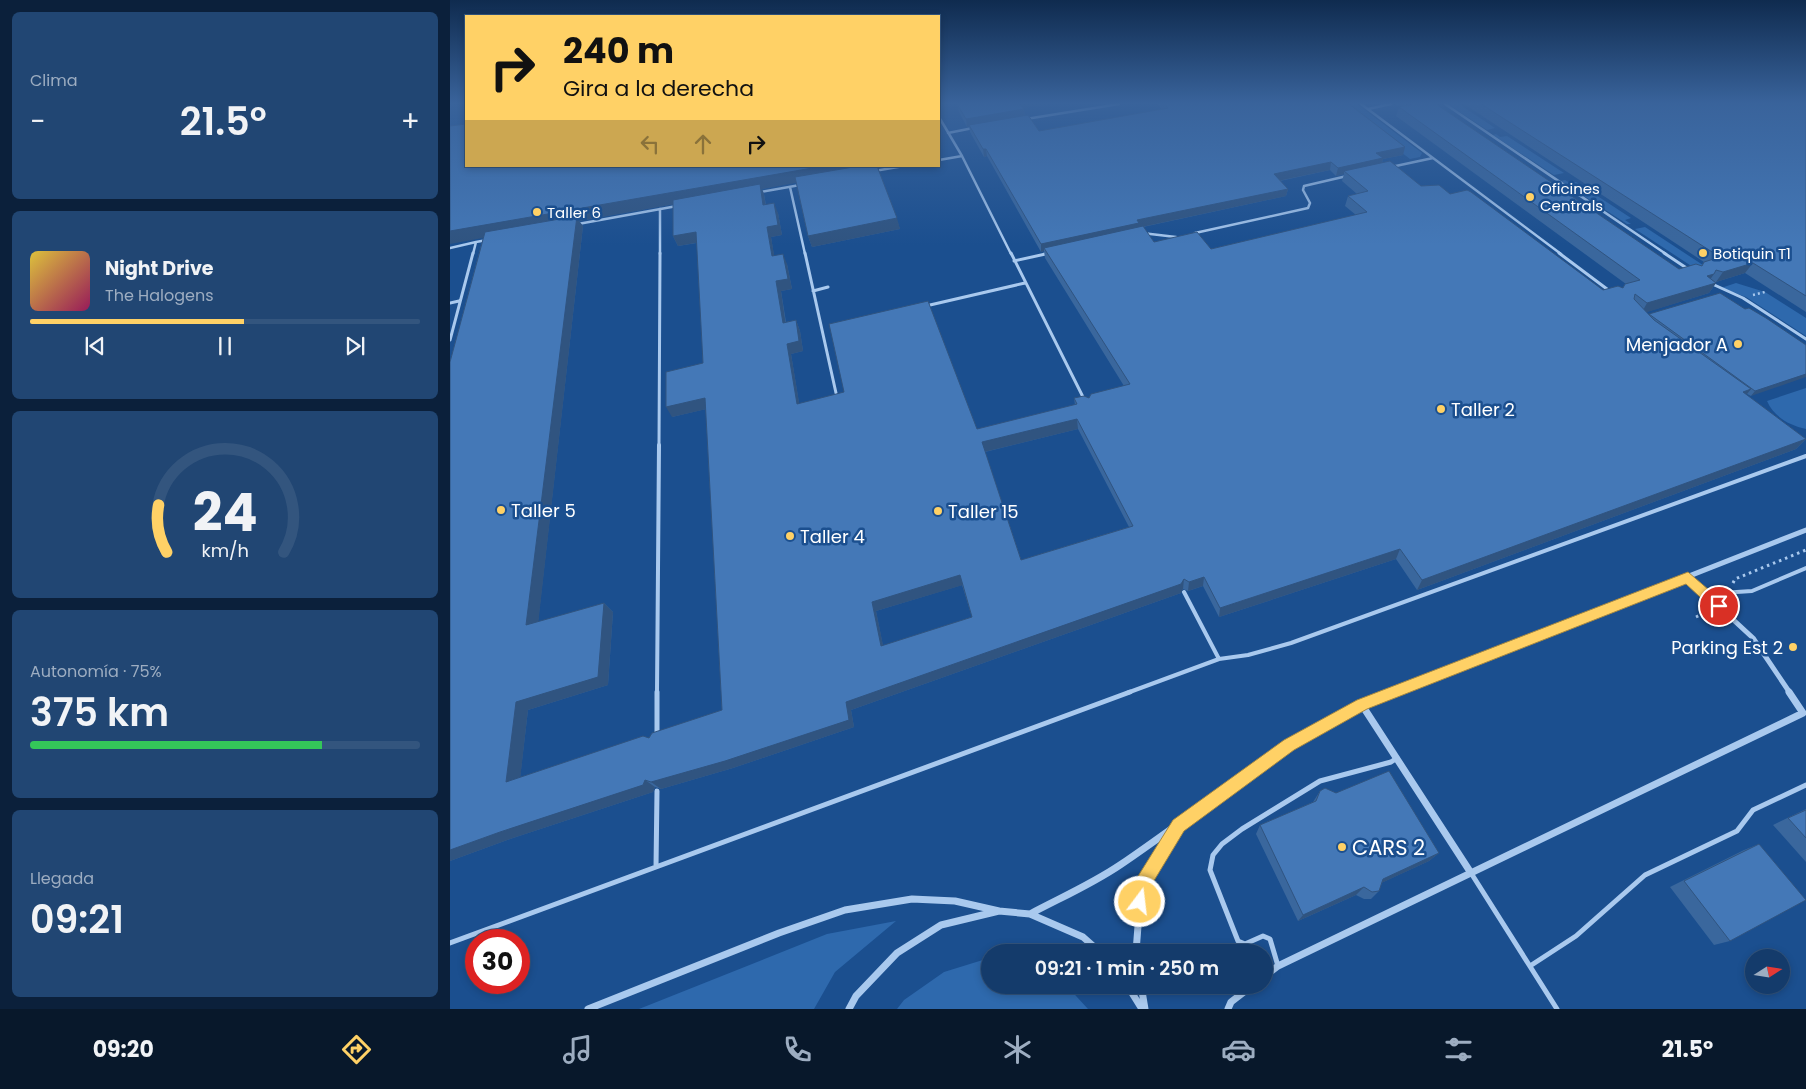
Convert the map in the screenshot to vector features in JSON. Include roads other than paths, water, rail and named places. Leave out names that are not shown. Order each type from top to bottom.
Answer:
[{"type":"street","points":[[1030,914],[1118,866],[1289,745],[1362,704],[1688,578],[1806,530]]},
{"type":"street","points":[[1273,970],[1471,873],[1804,715],[1753,638],[1688,578]]},
{"type":"street","points":[[1362,704],[1471,873]]},
{"type":"street","points":[[1137,944],[1141,886],[1178,825]]},
{"type":"street","points":[[588,1009],[779,933],[845,910],[912,899],[955,902],[999,912],[1030,914],[1083,937],[1091,944]]},
{"type":"street","points":[[849,1009],[856,996],[896,953],[941,925],[999,912]]},
{"type":"street","points":[[1133,994],[1143,1009]]},
{"type":"street","points":[[1142,994],[1143,1009]]},
{"type":"street","points":[[1228,1009],[1230,1002],[1241,994]]},
{"type":"lane","points":[[959,151],[1088,405]]},
{"type":"lane","points":[[1424,151],[1616,295]]},
{"type":"lane","points":[[1514,151],[1694,273]]},
{"type":"lane","points":[[940,160],[962,156]]},
{"type":"lane","points":[[1388,167],[1433,158]]},
{"type":"lane","points":[[880,170],[898,167]]},
{"type":"lane","points":[[1194,234],[1308,208],[1310,203],[1303,190],[1304,186],[1351,176]]},
{"type":"lane","points":[[752,193],[806,184]]},
{"type":"lane","points":[[790,187],[836,393]]},
{"type":"lane","points":[[574,225],[686,205]]},
{"type":"lane","points":[[657,742],[660,209]]},
{"type":"lane","points":[[1141,233],[1151,231],[1169,238],[1185,236]]},
{"type":"lane","points":[[450,248],[496,238]]},
{"type":"lane","points":[[450,340],[458,302],[476,242]]},
{"type":"lane","points":[[1014,261],[1053,252]]},
{"type":"lane","points":[[930,306],[1025,283]]},
{"type":"lane","points":[[1710,283],[1743,298],[1806,339]]},
{"type":"lane","points":[[814,290],[828,288]]},
{"type":"lane","points":[[1720,293],[1726,291]]},
{"type":"lane","points":[[450,303],[458,302]]},
{"type":"lane","points":[[822,330],[829,328]]},
{"type":"lane","points":[[450,943],[1219,659],[1248,655],[1291,643],[1806,456]]},
{"type":"lane","points":[[1706,594],[1752,591],[1806,568]]},
{"type":"lane","points":[[1184,592],[1219,659]]},
{"type":"lane","points":[[1278,966],[1270,939],[1263,936],[1245,944],[1238,942],[1210,870],[1214,855],[1222,844],[1242,829],[1320,781],[1391,762],[1397,758]]},
{"type":"lane","points":[[1530,966],[1576,936],[1645,875],[1737,831],[1753,810],[1806,785]]},
{"type":"lane","points":[[656,867],[657,791]]},
{"type":"lane","points":[[1471,873],[1557,1009]]},
{"type":"place","name":"Oficines Centrals","points":[[1530,197]]},
{"type":"place","name":"Taller 6","points":[[537,212]]},
{"type":"place","name":"Botiquin T1","points":[[1703,253]]},
{"type":"place","name":"Menjador A","points":[[1738,344]]},
{"type":"place","name":"Taller 2","points":[[1441,409]]},
{"type":"place","name":"Taller 5","points":[[501,510]]},
{"type":"place","name":"Taller 15","points":[[938,511]]},
{"type":"place","name":"Taller 4","points":[[790,536]]},
{"type":"place","name":"Parking Est 2","points":[[1793,647]]},
{"type":"place","name":"CARS 2","points":[[1342,847]]}]
